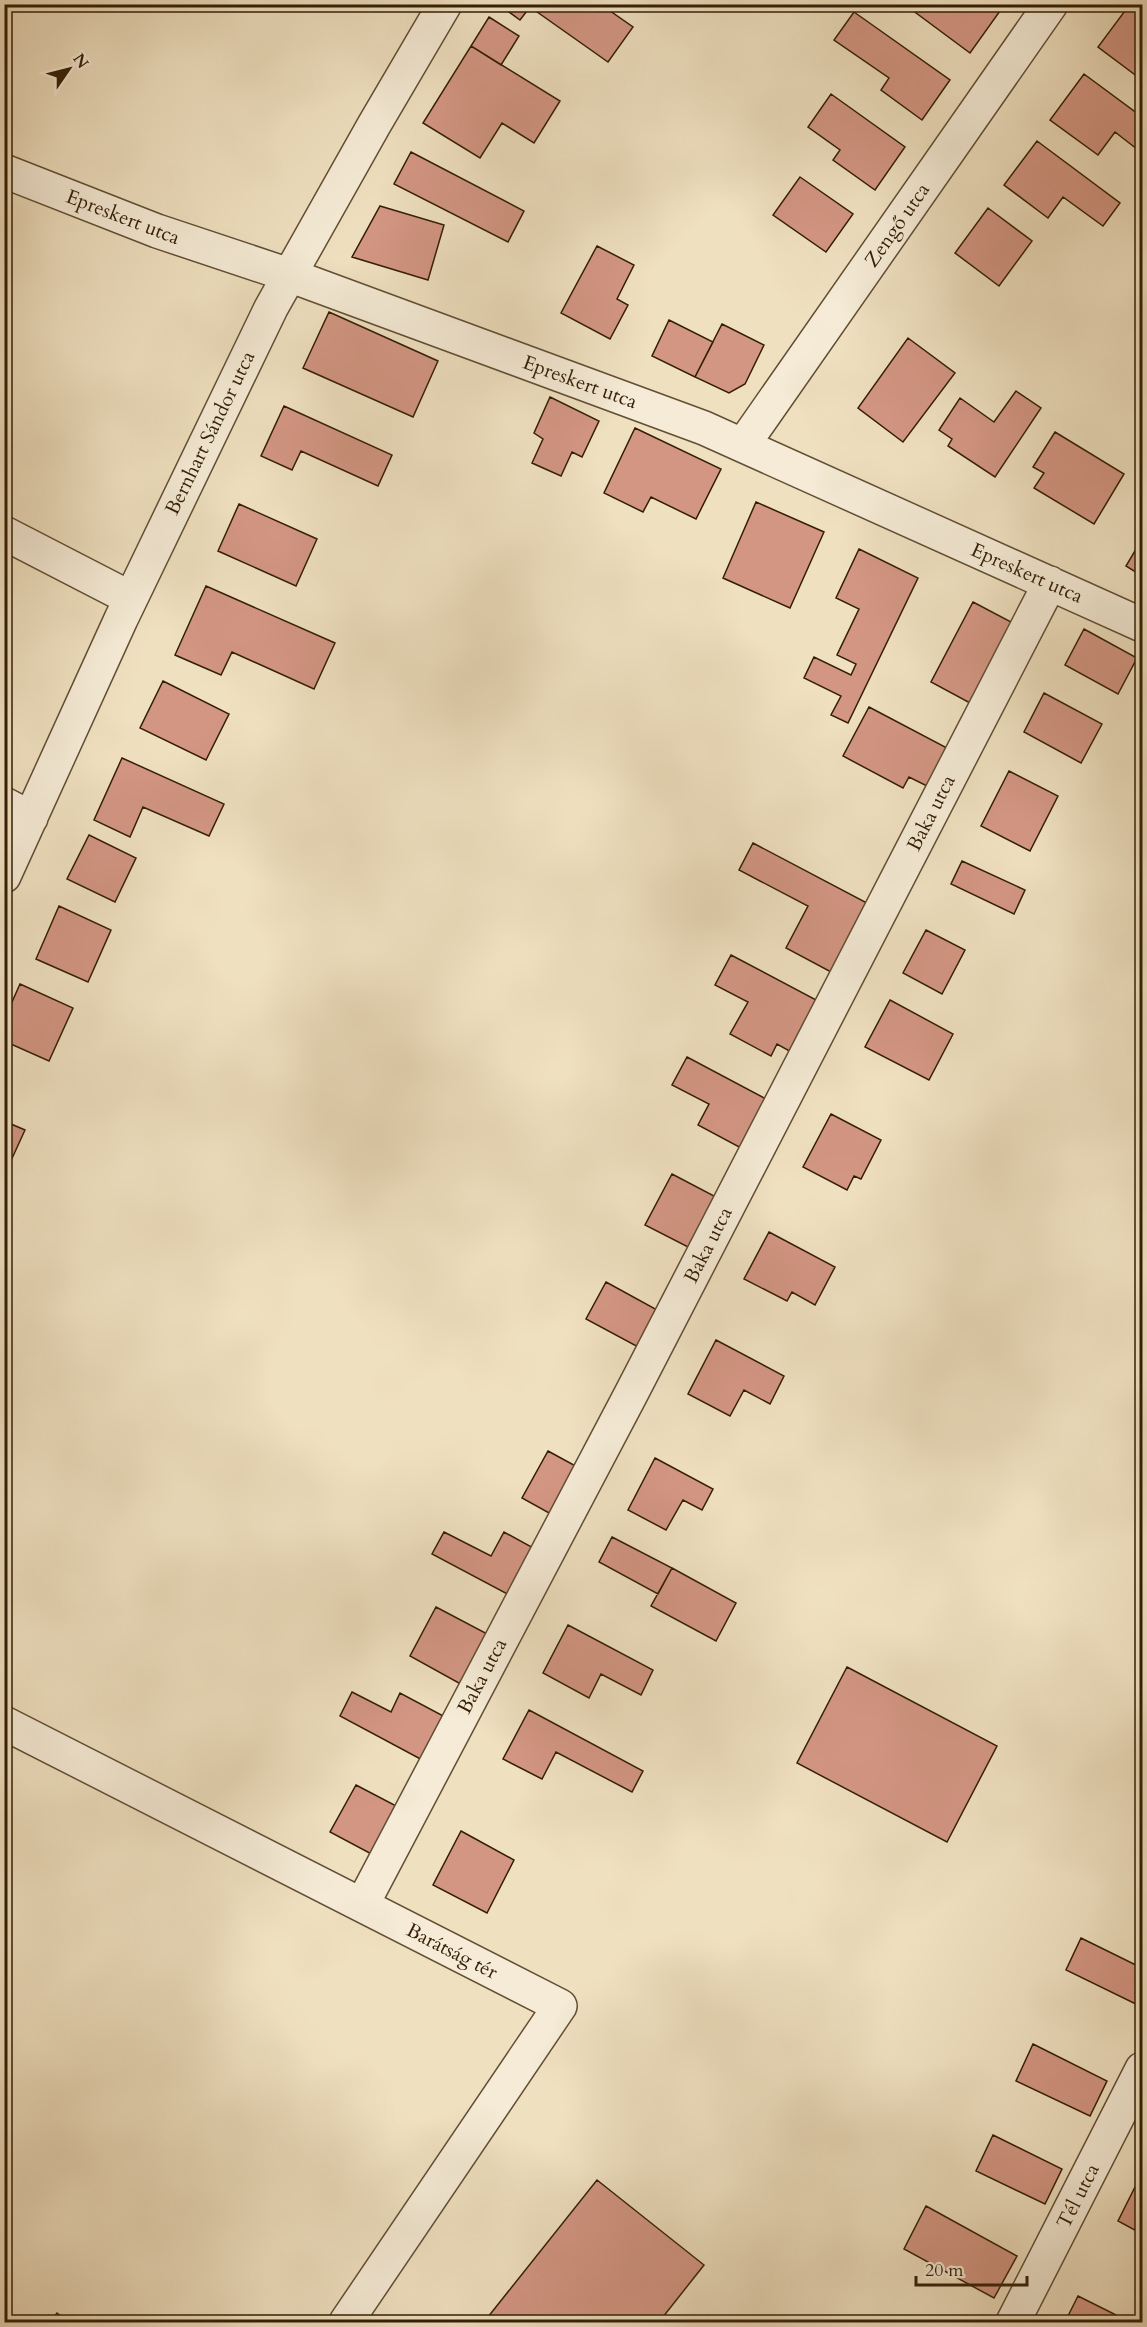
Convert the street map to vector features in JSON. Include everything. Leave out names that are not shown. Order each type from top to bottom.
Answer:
[{"type":"street","name":"Bernhart Sándor utca","points":[[4,876],[18,811],[130,598],[271,308],[445,4]]},
{"type":"street","name":"Zengő utca","points":[[743,446],[1051,4]]},
{"type":"street","name":"Epreskert utca","points":[[4,171],[157,231],[289,275],[704,428],[1143,625]]},
{"type":"street","points":[[4,533],[130,598]]},
{"type":"street","name":"Baka utca","points":[[362,1905],[642,1373],[1050,583]]},
{"type":"street","name":"Barátság tér","points":[[4,1723],[560,2006],[346,2322]]},
{"type":"street","name":"Tél utca","points":[[1013,2322],[1143,2069]]},
{"type":"building","points":[[498,4],[600,4],[633,27],[608,62],[530,7],[520,20]]},
{"type":"building","points":[[904,4],[991,4],[1000,11],[970,53]]},
{"type":"building","points":[[1130,4],[1142,14],[1142,80],[1098,47]]},
{"type":"building","points":[[854,12],[950,80],[922,120],[881,90],[889,78],[834,40]]},
{"type":"building","points":[[489,17],[519,36],[501,65],[471,46]]},
{"type":"building","points":[[471,46],[560,101],[534,143],[502,123],[480,158],[423,123]]},
{"type":"building","points":[[1084,74],[1142,117],[1142,153],[1115,132],[1098,155],[1050,120]]},
{"type":"building","points":[[831,94],[905,147],[875,190],[833,160],[840,150],[808,127]]},
{"type":"building","points":[[1037,141],[1120,203],[1103,226],[1063,197],[1048,218],[1004,185]]},
{"type":"building","points":[[411,152],[524,211],[508,242],[394,184]]},
{"type":"building","points":[[800,177],[853,214],[826,252],[773,215]]},
{"type":"building","points":[[380,206],[444,225],[428,280],[352,257]]},
{"type":"building","points":[[988,208],[1032,241],[999,286],[955,253]]},
{"type":"building","points":[[597,246],[634,265],[617,299],[628,305],[610,339],[561,313]]},
{"type":"building","points":[[329,312],[438,361],[413,417],[303,368]]},
{"type":"building","points":[[669,320],[713,342],[695,377],[652,356]]},
{"type":"building","points":[[722,324],[764,345],[745,384],[729,393],[695,377]]},
{"type":"building","points":[[908,338],[955,373],[903,442],[858,408]]},
{"type":"building","points":[[1016,391],[1041,408],[995,477],[948,446],[952,439],[939,430],[960,398],[994,422]]},
{"type":"building","points":[[550,397],[599,421],[582,457],[572,452],[561,476],[532,463],[543,439],[534,433]]},
{"type":"building","points":[[284,406],[392,455],[378,486],[301,451],[292,470],[261,456]]},
{"type":"building","points":[[635,428],[721,469],[696,519],[651,497],[643,512],[604,493]]},
{"type":"building","points":[[1055,432],[1124,474],[1094,524],[1034,488],[1044,473],[1033,467]]},
{"type":"building","points":[[756,502],[824,532],[790,608],[723,578]]},
{"type":"building","points":[[239,504],[317,539],[296,586],[218,551]]},
{"type":"building","points":[[1142,539],[1142,576],[1126,566]]},
{"type":"building","points":[[859,549],[918,578],[848,723],[831,715],[841,696],[804,678],[814,657],[851,675],[856,664],[837,655],[859,609],[836,598]]},
{"type":"building","points":[[206,586],[335,643],[314,689],[232,652],[221,675],[175,655]]},
{"type":"building","points":[[973,602],[1013,623],[970,703],[931,682]]},
{"type":"building","points":[[1084,629],[1137,658],[1118,694],[1065,665]]},
{"type":"building","points":[[163,681],[229,714],[206,760],[140,728]]},
{"type":"building","points":[[1044,693],[1102,724],[1081,763],[1024,732]]},
{"type":"building","points":[[869,707],[947,748],[927,786],[909,777],[903,788],[843,756]]},
{"type":"building","points":[[122,758],[224,804],[209,836],[143,807],[130,837],[94,820]]},
{"type":"building","points":[[1009,771],[1058,796],[1030,851],[981,826]]},
{"type":"building","points":[[89,835],[136,858],[115,902],[67,879]]},
{"type":"building","points":[[753,843],[867,903],[831,972],[786,948],[808,906],[739,870]]},
{"type":"building","points":[[962,861],[1025,890],[1014,914],[951,884]]},
{"type":"building","points":[[59,906],[111,930],[88,982],[36,959]]},
{"type":"building","points":[[926,930],[965,950],[942,994],[903,973]]},
{"type":"building","points":[[731,955],[820,1002],[793,1053],[777,1044],[771,1056],[730,1034],[748,1002],[715,985]]},
{"type":"building","points":[[20,984],[73,1008],[49,1061],[4,1041],[4,1020]]},
{"type":"building","points":[[890,1000],[953,1034],[929,1080],[865,1047]]},
{"type":"building","points":[[687,1057],[766,1099],[741,1148],[698,1125],[709,1104],[672,1085]]},
{"type":"building","points":[[831,1114],[881,1140],[861,1179],[854,1176],[847,1190],[803,1167]]},
{"type":"building","points":[[4,1121],[25,1130],[4,1176]]},
{"type":"building","points":[[672,1174],[716,1197],[690,1248],[645,1225]]},
{"type":"building","points":[[769,1232],[835,1267],[815,1305],[792,1292],[787,1301],[744,1279]]},
{"type":"building","points":[[606,1282],[659,1311],[640,1348],[586,1319]]},
{"type":"building","points":[[716,1340],[784,1376],[770,1404],[744,1390],[730,1416],[688,1394]]},
{"type":"building","points":[[548,1451],[583,1470],[558,1518],[522,1498]]},
{"type":"building","points":[[655,1458],[713,1489],[702,1510],[683,1500],[666,1530],[628,1510]]},
{"type":"building","points":[[444,1532],[491,1556],[504,1532],[537,1550],[513,1597],[432,1554]]},
{"type":"building","points":[[612,1537],[672,1568],[658,1594],[599,1562]]},
{"type":"building","points":[[672,1568],[736,1603],[716,1641],[651,1606]]},
{"type":"building","points":[[436,1607],[493,1637],[466,1687],[410,1656]]},
{"type":"building","points":[[568,1625],[653,1670],[641,1695],[601,1674],[589,1698],[543,1673]]},
{"type":"building","points":[[847,1667],[997,1746],[947,1842],[797,1763]]},
{"type":"building","points":[[352,1692],[391,1712],[400,1693],[449,1719],[426,1762],[340,1716]]},
{"type":"building","points":[[529,1710],[643,1771],[632,1792],[556,1752],[542,1779],[503,1759]]},
{"type":"building","points":[[356,1785],[402,1809],[377,1857],[330,1832]]},
{"type":"building","points":[[461,1831],[514,1860],[487,1913],[433,1885]]},
{"type":"building","points":[[1081,1938],[1142,1968],[1142,2007],[1066,1970]]},
{"type":"building","points":[[1033,2044],[1107,2081],[1090,2116],[1016,2081]]},
{"type":"building","points":[[993,2135],[1062,2169],[1045,2204],[976,2171]]},
{"type":"building","points":[[1142,2173],[1142,2234],[1118,2221]]},
{"type":"building","points":[[597,2180],[704,2265],[659,2322],[484,2322]]},
{"type":"building","points":[[926,2206],[1017,2256],[994,2298],[904,2249]]},
{"type":"building","points":[[1078,2296],[1130,2322],[1065,2322]]},
{"type":"building","points":[[57,2313],[69,2322],[50,2322]]}]
